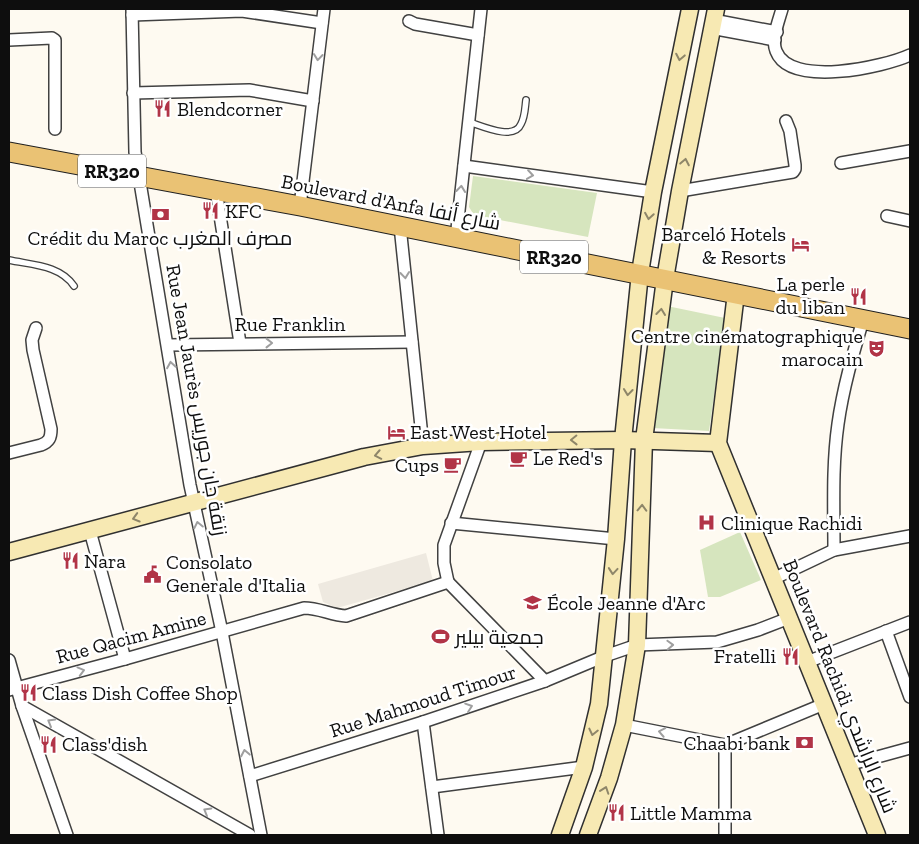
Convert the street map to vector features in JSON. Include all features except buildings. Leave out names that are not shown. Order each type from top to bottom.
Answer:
[{"type":"main road","points":[[560,835],[584,767],[600,704],[640,273],[653,192],[690,9]]},
{"type":"main road","points":[[588,835],[609,778],[624,725],[637,646],[644,440],[665,279],[713,19]]},
{"type":"main road","name":"Boulevard d'Anfa شارع أنفا","points":[[9,152],[300,206],[640,273],[910,329]]},
{"type":"main road","name":"Boulevard Rachidi شارع الراشدي","points":[[736,293],[718,443],[877,835]]},
{"type":"main road","points":[[9,552],[364,458],[422,446],[481,442],[623,440],[718,443]]},
{"type":"street","points":[[300,206],[324,9]]},
{"type":"street","points":[[456,238],[481,9]]},
{"type":"street","points":[[782,9],[775,49],[780,57],[792,66],[810,71],[843,71],[884,64],[910,55]]},
{"type":"street","points":[[132,12],[242,11],[322,23]]},
{"type":"street","name":"Rue Jean Jaurès زنقة جان جوريس","points":[[132,12],[135,152],[194,502],[222,632],[261,835]]},
{"type":"street","points":[[713,19],[776,36]]},
{"type":"street","points":[[409,21],[415,24],[478,35]]},
{"type":"street","points":[[9,40],[52,38],[55,40],[55,129]]},
{"type":"street","points":[[133,93],[249,90],[313,101]]},
{"type":"street","points":[[680,191],[793,172],[796,165],[790,131],[786,121]]},
{"type":"street","points":[[841,163],[910,151]]},
{"type":"street","points":[[464,166],[653,192]]},
{"type":"street","points":[[216,190],[240,343]]},
{"type":"street","points":[[888,216],[910,221]]},
{"type":"street","points":[[400,226],[422,446]]},
{"type":"street","points":[[834,550],[835,459],[838,424],[848,374],[863,320]]},
{"type":"street","points":[[9,453],[41,445],[46,443],[51,437],[33,350],[32,340],[36,328]]},
{"type":"street","name":"Rue Franklin","points":[[168,345],[412,342]]},
{"type":"street","points":[[481,442],[444,545],[444,563],[448,582],[545,681]]},
{"type":"street","points":[[451,523],[616,539]]},
{"type":"street","points":[[90,531],[125,659]]},
{"type":"street","points":[[773,579],[834,550],[910,536]]},
{"type":"street","name":"Rue Qacim Amine","points":[[13,689],[304,608],[313,608],[334,615],[346,616],[448,582]]},
{"type":"street","name":"Rue Mahmoud Timour","points":[[250,776],[423,722],[545,681],[605,656],[637,646],[717,642],[758,630],[789,618]]},
{"type":"street","points":[[807,662],[910,622]]},
{"type":"street","points":[[886,631],[910,697]]},
{"type":"street","points":[[9,660],[13,689],[22,706],[66,835]]},
{"type":"street","points":[[624,725],[725,745],[824,704]]},
{"type":"street","points":[[22,706],[250,835]]},
{"type":"street","points":[[423,722],[438,835]]},
{"type":"street","points":[[724,835],[725,745]]},
{"type":"street","points":[[848,765],[910,748]]},
{"type":"street","points":[[432,787],[584,767]]},
{"type":"lane","points":[[469,122],[508,133],[516,131],[523,120],[526,100]]},
{"type":"lane","points":[[9,260],[51,269],[68,278],[74,286]]},
{"type":"green space","points":[[473,176],[597,193],[588,237],[474,215],[469,207]]},
{"type":"green space","points":[[667,306],[725,318],[709,431],[652,428]]},
{"type":"green space","points":[[740,532],[761,580],[720,597],[708,597],[700,550]]},
{"type":"shaded area","points":[[426,553],[433,581],[337,608],[323,602],[318,584]]},
{"type":"place","name":"Blendcorner","points":[[163,109]]},
{"type":"place","name":"KFC","points":[[211,211]]},
{"type":"place","name":"Crédit du Maroc مصرف المغرب","points":[[160,214]]},
{"type":"place","name":"Barceló Hotels & Resorts","points":[[800,245]]},
{"type":"place","name":"La perle du liban","points":[[859,296]]},
{"type":"place","name":"Centre cinématographique marocain","points":[[877,348]]},
{"type":"place","name":"East West Hotel","points":[[396,432]]},
{"type":"place","name":"Le Red's","points":[[519,458]]},
{"type":"place","name":"Cups","points":[[453,465]]},
{"type":"place","name":"Clinique Rachidi","points":[[707,523]]},
{"type":"place","name":"Nara","points":[[70,561]]},
{"type":"place","name":"Consolato Generale d'Italia","points":[[152,574]]},
{"type":"place","name":"École Jeanne d'Arc","points":[[533,603]]},
{"type":"place","name":"جمعية بيلير","points":[[441,637]]},
{"type":"place","name":"Fratelli","points":[[790,656]]},
{"type":"place","name":"Class Dish Coffee Shop","points":[[28,693]]},
{"type":"place","name":"Chaabi bank","points":[[804,743]]},
{"type":"place","name":"Class'dish","points":[[48,744]]},
{"type":"place","name":"Little Mamma","points":[[616,813]]}]
